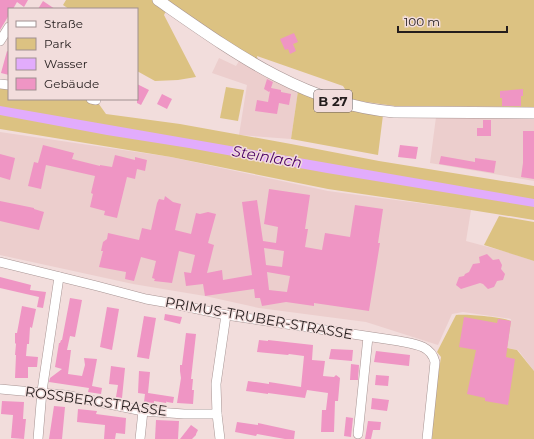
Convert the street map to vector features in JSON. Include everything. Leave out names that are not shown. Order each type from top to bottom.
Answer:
[{"type":"main road","name":"B 27","points":[[158,0],[259,67],[300,87],[344,104],[394,112],[534,113]]},
{"type":"street","points":[[0,41],[8,28]]},
{"type":"street","name":"PRIMUS-TRUBER-STRASSE","points":[[0,262],[146,299],[226,315],[420,345],[429,351],[434,357],[435,362],[427,439]]},
{"type":"street","points":[[38,439],[42,392],[59,277]]},
{"type":"street","points":[[220,439],[216,384],[226,315]]},
{"type":"street","points":[[358,434],[368,337]]},
{"type":"street","name":"ROSSBERGSTRASSE","points":[[0,389],[42,392],[78,397],[144,411],[184,414],[217,414]]},
{"type":"street","points":[[140,439],[144,411]]},
{"type":"shaded area","points":[[242,56],[298,91],[291,139],[239,135],[247,85],[212,73],[219,58],[236,66]]},
{"type":"shaded area","points":[[436,117],[534,117],[534,181],[430,163]]},
{"type":"shaded area","points":[[0,132],[171,157],[328,191],[471,210],[466,241],[534,261],[534,371],[518,350],[507,348],[511,319],[463,312],[452,314],[438,345],[366,322],[259,308],[205,296],[133,284],[0,255]]},
{"type":"green space","points":[[66,0],[534,0],[534,107],[395,106],[352,100],[343,86],[257,56],[259,67],[168,7],[164,15],[196,77],[178,80],[155,81],[138,72],[138,8],[68,8],[63,5]]},
{"type":"green space","points":[[0,84],[8,85],[8,100],[96,100],[106,114],[180,124],[379,161],[534,186],[534,220],[328,189],[171,157],[0,129]]},
{"type":"green space","points":[[226,87],[244,90],[238,121],[220,118]]},
{"type":"green space","points":[[298,91],[383,115],[378,155],[291,139]]},
{"type":"green space","points":[[499,216],[534,222],[534,261],[484,245]]},
{"type":"green space","points":[[456,315],[484,316],[511,321],[507,348],[517,350],[534,371],[534,439],[432,439],[435,394],[441,357],[437,352]]},
{"type":"water","name":"Steinlach","points":[[0,106],[534,199],[534,207],[327,173],[0,115]]},
{"type":"building","points":[[0,0],[28,0],[24,7],[17,2],[14,8],[8,8],[8,17],[0,30]]},
{"type":"building","points":[[43,1],[54,8],[39,8]]},
{"type":"building","points":[[294,33],[298,42],[293,44],[296,51],[290,54],[288,49],[285,50],[280,39]]},
{"type":"building","points":[[7,51],[8,75],[1,73]]},
{"type":"building","points":[[267,79],[273,82],[271,88],[291,94],[289,105],[279,103],[277,114],[255,111],[257,100],[268,102],[270,91],[269,92],[264,89]]},
{"type":"building","points":[[138,84],[149,90],[141,105],[137,103]]},
{"type":"building","points":[[523,89],[521,106],[502,106],[500,91]]},
{"type":"building","points":[[162,94],[172,99],[167,109],[157,104]]},
{"type":"building","points":[[483,120],[491,120],[491,136],[477,136],[477,128],[483,128]]},
{"type":"building","points":[[523,131],[534,131],[534,179],[521,177],[523,163]]},
{"type":"building","points":[[43,145],[74,153],[72,159],[100,166],[112,167],[115,155],[135,160],[135,157],[147,160],[145,171],[137,169],[135,179],[127,177],[117,218],[104,215],[105,211],[90,207],[93,194],[91,193],[95,176],[46,165],[41,189],[28,186],[34,162],[38,163]]},
{"type":"building","points":[[400,145],[418,147],[416,159],[398,157]]},
{"type":"building","points":[[0,154],[15,158],[10,180],[0,177]]},
{"type":"building","points":[[441,156],[475,162],[475,158],[496,161],[494,173],[439,164]]},
{"type":"building","points":[[269,189],[310,195],[305,229],[308,229],[305,247],[322,250],[325,233],[350,237],[355,205],[383,209],[378,243],[380,243],[369,311],[314,303],[314,306],[286,302],[262,306],[260,298],[255,298],[254,289],[205,296],[203,284],[186,286],[184,272],[191,273],[195,255],[179,251],[172,283],[154,281],[155,279],[152,278],[156,261],[141,257],[134,281],[125,279],[126,272],[99,267],[103,251],[101,251],[103,242],[107,239],[108,233],[139,240],[142,228],[151,230],[157,203],[159,199],[164,200],[165,196],[173,202],[181,204],[175,230],[191,234],[196,213],[200,214],[208,212],[216,214],[208,243],[214,245],[207,273],[222,270],[223,280],[252,275],[242,202],[257,200],[263,241],[276,243],[278,227],[264,224]],"holes":[[[264,248],[284,251],[282,267],[266,265]],[[267,272],[290,276],[287,292],[269,290]]]},
{"type":"building","points":[[0,201],[34,208],[44,212],[39,230],[0,221]]},
{"type":"building","points":[[487,254],[493,260],[499,259],[502,265],[501,269],[505,274],[503,280],[497,281],[494,287],[488,289],[480,283],[461,289],[456,285],[459,277],[464,276],[469,272],[473,264],[480,263],[479,257]]},
{"type":"building","points":[[0,277],[31,285],[30,290],[46,292],[43,308],[37,307],[39,297],[0,288]]},
{"type":"building","points":[[70,298],[82,300],[75,337],[70,336],[67,350],[71,350],[68,374],[82,376],[85,365],[84,358],[97,359],[92,386],[102,388],[101,394],[88,392],[89,388],[49,382],[50,378],[62,369],[55,367]]},
{"type":"building","points":[[22,306],[36,309],[32,328],[30,327],[29,344],[27,344],[26,356],[38,357],[37,367],[28,367],[28,378],[15,378],[15,333],[17,333]]},
{"type":"building","points":[[107,307],[119,309],[112,350],[100,347]]},
{"type":"building","points":[[165,314],[182,317],[180,324],[164,320]]},
{"type":"building","points":[[144,316],[156,318],[149,359],[137,357]]},
{"type":"building","points":[[464,317],[497,323],[498,319],[511,321],[506,357],[515,359],[508,405],[485,401],[485,398],[467,394],[476,350],[459,347]]},
{"type":"building","points":[[186,333],[196,334],[191,379],[193,379],[192,390],[194,390],[193,404],[177,403],[181,378],[180,365],[182,365]]},
{"type":"building","points":[[259,340],[313,345],[312,360],[325,361],[323,376],[334,377],[336,375],[340,378],[338,401],[335,401],[334,432],[321,432],[322,410],[326,410],[328,393],[307,390],[305,398],[246,391],[248,381],[269,384],[269,382],[301,387],[304,356],[257,352]]},
{"type":"building","points":[[331,349],[353,350],[352,361],[329,359]]},
{"type":"building","points":[[376,351],[410,355],[409,366],[374,362]]},
{"type":"building","points":[[351,364],[359,365],[358,380],[350,380]]},
{"type":"building","points":[[111,366],[125,368],[122,398],[116,397],[118,385],[109,384]]},
{"type":"building","points":[[139,371],[150,372],[148,393],[174,397],[173,403],[167,401],[166,403],[154,401],[154,403],[144,402],[145,394],[138,393]]},
{"type":"building","points":[[376,375],[389,376],[388,386],[375,385]]},
{"type":"building","points":[[372,398],[389,400],[387,411],[371,409]]},
{"type":"building","points":[[2,401],[24,402],[23,419],[26,419],[24,439],[11,438],[13,415],[1,414]]},
{"type":"building","points":[[54,406],[65,407],[62,439],[49,439]]},
{"type":"building","points":[[78,409],[97,411],[96,414],[126,418],[125,434],[116,433],[115,439],[104,439],[105,425],[77,422]]},
{"type":"building","points":[[346,417],[353,418],[351,437],[344,436]]},
{"type":"building","points":[[156,420],[179,421],[178,439],[155,439]]},
{"type":"building","points":[[368,421],[381,422],[380,430],[373,430],[371,439],[365,439]]},
{"type":"building","points":[[237,422],[258,425],[258,423],[295,431],[294,439],[285,439],[257,434],[256,436],[235,432]]},
{"type":"building","points":[[191,425],[198,430],[196,435],[192,439],[180,439]]}]
